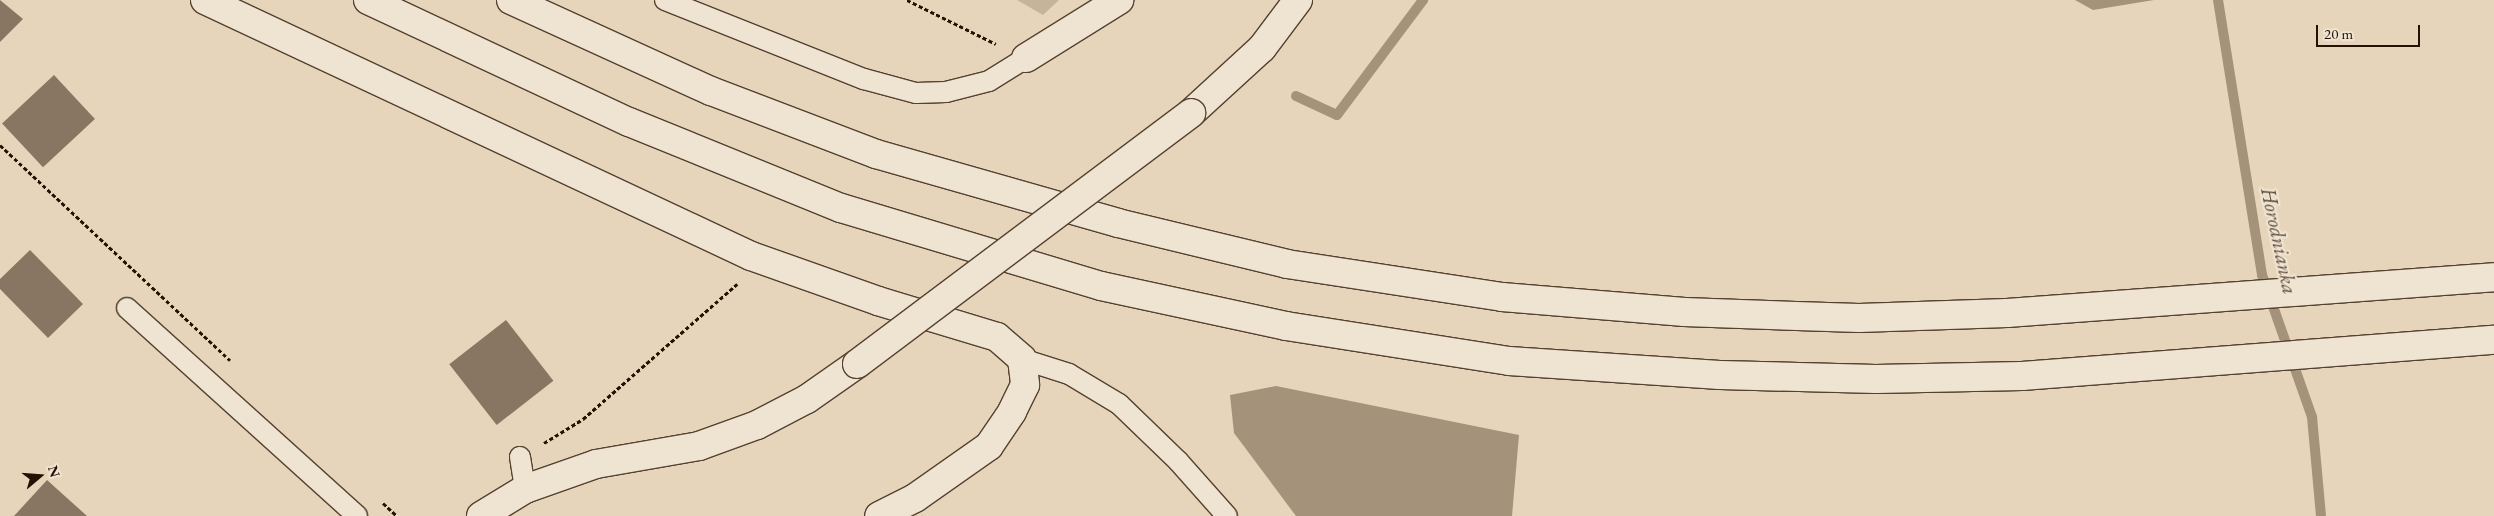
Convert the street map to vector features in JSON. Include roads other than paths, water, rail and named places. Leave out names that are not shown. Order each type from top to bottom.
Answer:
[{"type":"main road","points":[[205,0],[751,256],[878,302],[997,337],[1022,358],[1026,385],[1012,412],[989,446],[916,498],[879,516]]},
{"type":"main road","points":[[368,0],[629,122],[841,208],[1101,286],[1286,326],[1509,361],[1720,375],[1876,378],[2012,376],[2494,340]]},
{"type":"main road","points":[[511,0],[711,91],[876,154],[1118,223],[1287,264],[1502,297],[1684,312],[1859,318],[2008,313],[2187,301],[2494,276]]},
{"type":"main road","points":[[1026,58],[1119,0]]},
{"type":"main road","points":[[484,515],[525,490],[596,464],[699,446],[757,425],[807,399],[857,364],[1191,113],[1262,48],[1298,0]]},
{"type":"lane","points":[[665,0],[864,79],[916,92],[946,92],[989,81],[1026,58]]},
{"type":"lane","points":[[127,308],[357,516]]},
{"type":"lane","points":[[1022,358],[1069,374],[1119,404],[1179,462],[1227,516]]},
{"type":"lane","points":[[520,457],[525,490]]},
{"type":"waterway","points":[[1296,96],[1337,115],[1423,0]]},
{"type":"waterway","name":"Horodnianka","points":[[2218,0],[2262,275],[2312,417],[2321,516]]}]
